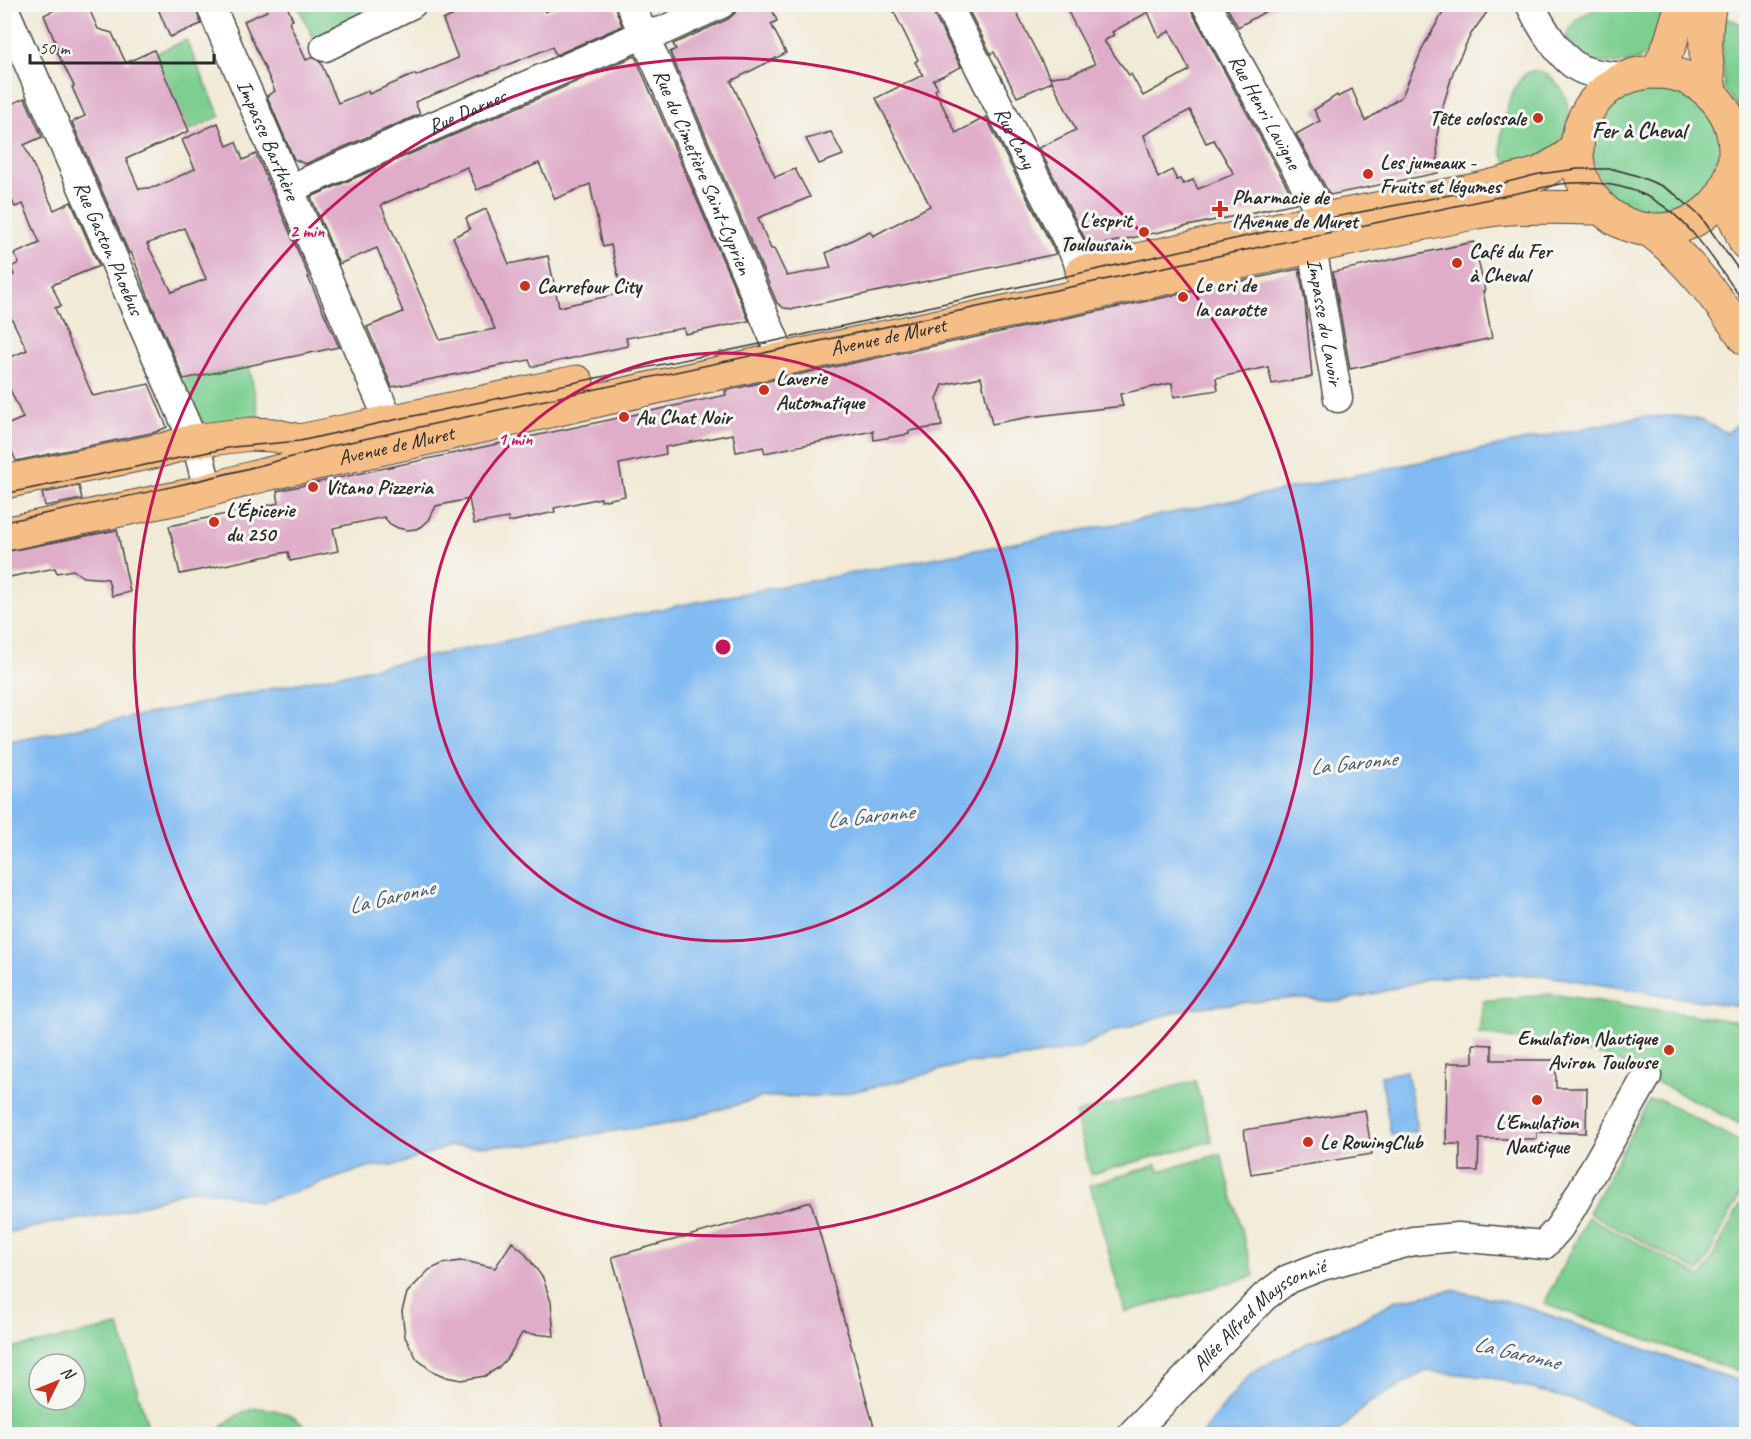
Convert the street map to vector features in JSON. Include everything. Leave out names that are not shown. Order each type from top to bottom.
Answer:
[{"type":"main road","points":[[1641,74],[1670,44],[1682,4]]},
{"type":"main road","points":[[1710,4],[1705,27],[1705,49],[1710,93]]},
{"type":"main road","points":[[1671,73],[1685,77],[1710,93],[1728,118],[1741,149],[1724,193],[1713,206],[1701,217],[1686,225],[1651,231],[1632,228],[1615,220],[1600,208],[1589,195],[1578,169],[1576,147],[1585,113],[1594,101],[1613,83],[1641,74],[1671,73]]},
{"type":"main road","name":"Avenue de Muret","points":[[4,534],[176,499],[263,475],[762,363],[1318,233],[1539,174],[1567,157],[1576,147]]},
{"type":"main road","points":[[1724,193],[1746,243]]},
{"type":"main road","name":"Avenue de Muret","points":[[4,482],[162,450],[193,441],[251,434],[273,435],[300,441],[775,341],[1081,273],[1318,233],[1490,210],[1542,206],[1600,208]]},
{"type":"main road","points":[[1651,231],[1675,250],[1710,290],[1746,339]]},
{"type":"street","name":"Rue du Cimetière Saint-Cyprien","points":[[630,4],[775,341]]},
{"type":"street","name":"Rue Darnes","points":[[290,189],[644,34],[662,31],[721,4]]},
{"type":"street","name":"Rue Cany","points":[[947,4],[1077,259],[1081,273]]},
{"type":"street","name":"Rue Henri Lavigne","points":[[1206,4],[1318,233]]},
{"type":"street","points":[[1530,4],[1548,36],[1564,57],[1581,69],[1600,75],[1641,74]]},
{"type":"street","points":[[325,47],[405,6]]},
{"type":"street","name":"Rue Gaston Phoebus","points":[[4,8],[199,454],[208,490]]},
{"type":"street","name":"Impasse Barthère","points":[[215,15],[389,421]]},
{"type":"street","name":"Impasse du Lavoir","points":[[1318,233],[1338,398]]},
{"type":"street","name":"Allée Alfred Mayssonnié","points":[[1132,1434],[1264,1297],[1288,1279],[1322,1266],[1413,1241],[1458,1237],[1544,1245],[1559,1228],[1647,1076]]},
{"type":"green space","points":[[1611,4],[1668,4],[1656,41],[1651,49],[1637,60],[1618,64],[1588,61],[1566,40],[1571,26],[1582,16]]},
{"type":"green space","points":[[298,5],[445,5],[324,62]]},
{"type":"green space","points":[[1720,19],[1735,21],[1746,28],[1745,119],[1742,118],[1735,103],[1724,89]]},
{"type":"green space","points":[[186,40],[220,116],[189,131],[155,54]]},
{"type":"green space","points":[[1531,71],[1539,71],[1548,75],[1562,91],[1568,109],[1566,128],[1552,155],[1510,165],[1502,153],[1504,120],[1517,84]]},
{"type":"green space","points":[[1648,87],[1672,89],[1690,97],[1704,108],[1714,123],[1719,139],[1720,156],[1716,173],[1708,190],[1695,204],[1691,201],[1663,214],[1666,217],[1631,212],[1609,198],[1603,191],[1607,191],[1597,170],[1596,162],[1591,161],[1592,134],[1604,112],[1623,96]]},
{"type":"green space","points":[[249,365],[259,417],[204,428],[181,380]]},
{"type":"green space","points":[[1551,994],[1746,1023],[1746,1127],[1606,1056],[1479,1033],[1483,1001]]},
{"type":"green space","points":[[1195,1081],[1212,1141],[1091,1174],[1075,1114]]},
{"type":"green space","points":[[1661,1100],[1746,1145],[1746,1183],[1700,1272],[1589,1213],[1649,1101]]},
{"type":"green space","points":[[1221,1154],[1254,1276],[1125,1312],[1090,1185],[1157,1165],[1159,1171]]},
{"type":"green space","points":[[1746,1194],[1746,1374],[1544,1304],[1588,1217],[1702,1277]]},
{"type":"green space","points":[[119,1326],[150,1434],[5,1434],[5,1350]]},
{"type":"green space","points":[[256,1408],[287,1414],[300,1422],[310,1434],[217,1434],[234,1417]]},
{"type":"water","name":"La Garonne","points":[[1675,416],[1701,420],[1727,433],[1743,419],[1746,422],[1746,1008],[1541,975],[1495,974],[1431,978],[1336,1002],[1295,998],[1189,1008],[1111,1032],[1079,1048],[1003,1061],[965,1063],[905,1080],[833,1096],[764,1097],[676,1122],[532,1145],[450,1146],[400,1164],[365,1168],[259,1202],[219,1192],[188,1190],[117,1213],[5,1233],[5,743],[681,605],[1137,520],[1639,417]]},
{"type":"water","points":[[1407,1071],[1417,1131],[1391,1135],[1381,1076]]},
{"type":"water","name":"La Garonne","points":[[1453,1290],[1518,1304],[1746,1383],[1746,1434],[1659,1434],[1577,1401],[1488,1377],[1426,1371],[1367,1404],[1337,1434],[1203,1434],[1252,1372],[1309,1342],[1356,1323],[1394,1301]]},
{"type":"building","points":[[66,4],[87,4],[98,29],[112,33],[126,63],[154,50],[189,131],[126,159],[139,189],[156,187],[195,169],[182,140],[218,123],[227,146],[236,142],[243,160],[256,154],[339,347],[184,379],[131,252],[129,253],[72,122],[85,116],[72,87],[74,86],[55,48],[58,49],[44,15]],"holes":[[[184,228],[206,279],[172,292],[147,244]]]},
{"type":"building","points":[[156,4],[194,4],[201,24],[170,37]]},
{"type":"building","points":[[264,4],[286,4],[293,20],[289,22],[306,60],[313,57],[321,63],[338,103],[368,91],[369,94],[458,58],[443,20],[477,4],[542,4],[545,12],[564,4],[614,4],[622,26],[556,55],[552,47],[415,102],[420,114],[305,164],[294,159],[267,96],[275,91],[244,21],[267,11]]},
{"type":"building","points":[[737,4],[770,4],[777,21],[771,24],[786,53],[731,81],[775,177],[795,169],[810,197],[758,218],[771,249],[774,249],[787,276],[831,268],[826,253],[870,231],[873,236],[930,206],[876,98],[923,75],[890,4],[931,4],[932,11],[961,67],[933,80],[938,88],[935,90],[956,133],[986,117],[1056,254],[794,309],[784,308],[777,303],[670,52],[676,49],[673,44],[728,19],[735,13]]},
{"type":"building","points":[[978,4],[1012,4],[1052,82],[1017,97],[968,9]]},
{"type":"building","points":[[1064,4],[1190,4],[1192,12],[1296,203],[1089,247],[1039,148],[1076,130],[1050,77],[1069,75],[1095,64]],"holes":[[[1148,12],[1159,37],[1170,31],[1189,69],[1143,96],[1131,74],[1129,75],[1104,41],[1114,35],[1112,32]],[[1190,110],[1206,143],[1214,140],[1234,174],[1198,189],[1193,180],[1183,184],[1180,179],[1177,180],[1172,170],[1158,178],[1144,135]]]},
{"type":"building","points":[[1225,4],[1279,4],[1238,27]]},
{"type":"building","points":[[1448,4],[1493,4],[1471,34],[1454,69],[1437,135],[1438,173],[1330,195],[1296,134],[1320,121],[1314,110],[1337,95],[1338,97],[1352,89],[1365,121],[1402,96],[1424,45]]},
{"type":"building","points":[[635,56],[749,321],[685,334],[684,328],[626,338],[628,346],[532,367],[529,360],[392,387],[367,327],[403,312],[377,248],[339,264],[311,197]],"holes":[[[539,163],[555,199],[590,184],[603,247],[611,245],[622,293],[559,307],[548,256],[509,264],[486,209],[466,218],[470,229],[453,237],[495,329],[440,340],[381,205],[467,167],[477,190]]]},
{"type":"building","points":[[25,98],[42,137],[24,145],[54,210],[71,202],[99,266],[52,285],[61,306],[55,308],[65,332],[93,396],[149,384],[167,427],[156,432],[16,461],[4,433],[4,426],[23,418],[4,376],[4,360],[27,350],[4,303],[4,279],[14,275],[11,267],[19,263],[14,254],[40,243],[23,204],[15,207],[4,183],[4,101],[7,106]]},
{"type":"building","points":[[831,132],[843,155],[819,164],[806,139]]},
{"type":"building","points":[[1474,242],[1492,338],[1350,369],[1333,272]]},
{"type":"building","points":[[1299,269],[1305,302],[1312,377],[1272,384],[1268,367],[1216,378],[1218,390],[1174,397],[1172,383],[1120,394],[1123,406],[1029,417],[992,424],[981,377],[943,385],[937,399],[942,426],[874,440],[873,431],[765,453],[763,447],[736,452],[733,434],[665,447],[666,454],[619,464],[625,496],[601,501],[601,498],[554,508],[555,512],[509,522],[508,518],[474,524],[469,499],[436,506],[429,520],[416,529],[398,528],[384,517],[333,528],[338,551],[290,561],[288,552],[180,574],[169,526],[279,503],[277,491],[726,395],[725,391],[777,379]]},
{"type":"building","points":[[79,486],[82,499],[45,506],[42,493]]},
{"type":"building","points":[[117,530],[130,592],[112,596],[108,579],[83,577],[73,570],[57,573],[55,568],[4,578],[4,552]]},
{"type":"building","points":[[1473,1044],[1492,1045],[1492,1060],[1556,1060],[1556,1088],[1587,1088],[1586,1133],[1537,1132],[1537,1139],[1479,1139],[1478,1171],[1460,1171],[1460,1144],[1446,1144],[1447,1063],[1473,1063]]},
{"type":"building","name":"Le RowingClub","points":[[1365,1110],[1372,1154],[1251,1174],[1244,1130]]},
{"type":"building","points":[[811,1202],[876,1434],[662,1434],[612,1257]]},
{"type":"building","points":[[512,1242],[524,1252],[543,1278],[551,1302],[554,1336],[522,1333],[509,1356],[498,1368],[485,1376],[461,1380],[432,1371],[417,1359],[405,1337],[402,1311],[407,1293],[429,1270],[442,1264],[460,1261],[495,1268]]},
{"type":"tram line","points":[[4,494],[233,447],[300,441],[775,341],[1324,219],[1476,190],[1539,174],[1578,169],[1613,169],[1662,186],[1676,195],[1701,217],[1746,280]]},
{"type":"tram line","points":[[4,522],[207,479],[327,447],[1560,184],[1596,183],[1626,188],[1651,198],[1691,231],[1746,305]]},
{"type":"place","name":"Tête colossale","points":[[1538,118]]},
{"type":"place","name":"Les jumeaux - Fruits et légumes","points":[[1368,174]]},
{"type":"place","name":"Pharmacie de l'Avenue de Muret","points":[[1220,209]]},
{"type":"place","name":"L'esprit Toulousain","points":[[1144,232]]},
{"type":"place","name":"Café du Fer à Cheval","points":[[1457,263]]},
{"type":"place","name":"Carrefour City","points":[[525,286]]},
{"type":"place","name":"Le cri de la carotte","points":[[1183,297]]},
{"type":"place","name":"Laverie Automatique","points":[[764,390]]},
{"type":"place","name":"Au Chat Noir","points":[[624,417]]},
{"type":"place","name":"Vitano Pizzeria","points":[[313,487]]},
{"type":"place","name":"L'Épicerie du 250","points":[[214,522]]},
{"type":"place","name":"Emulation Nautique Aviron Toulouse","points":[[1669,1050]]},
{"type":"place","name":"L'Emulation Nautique","points":[[1537,1100]]},
{"type":"place","name":"Le RowingClub","points":[[1308,1142]]},
{"type":"district","name":"Fer à Cheval","points":[[1639,130]]}]
